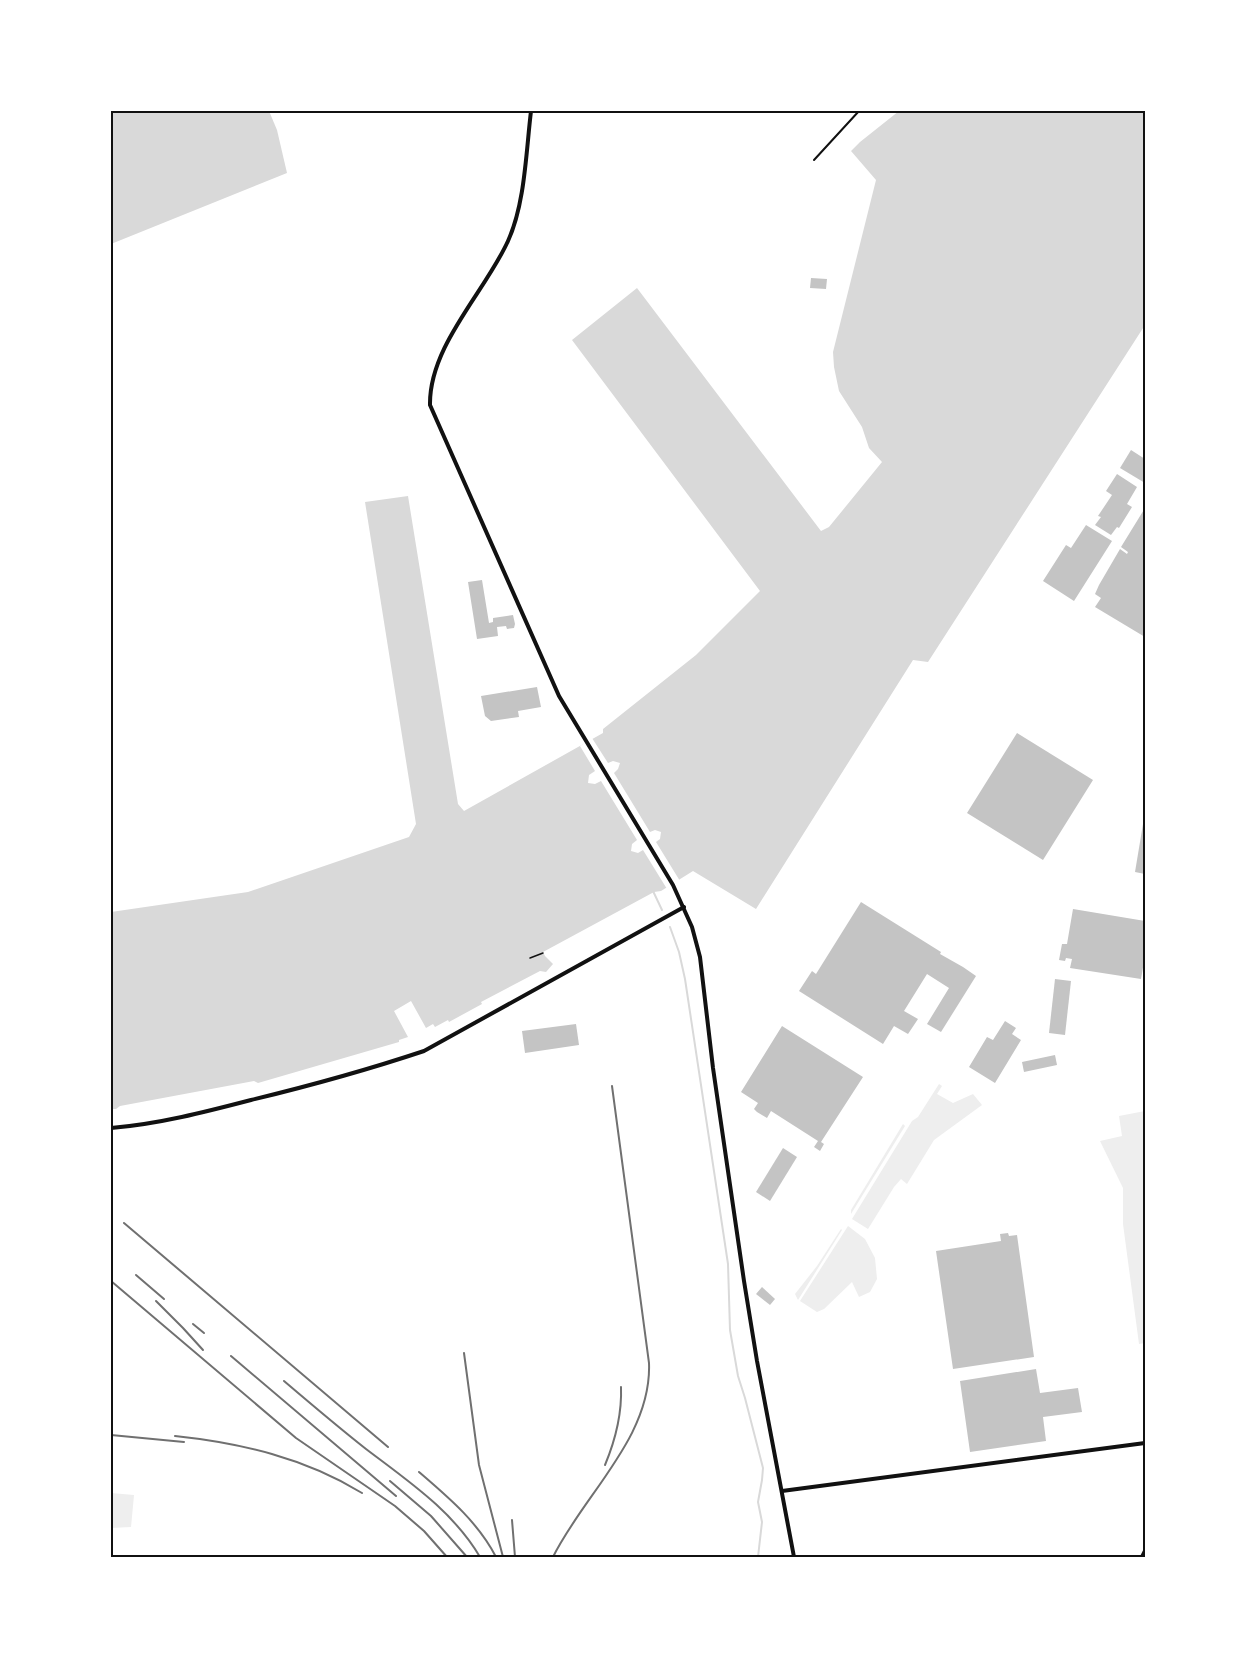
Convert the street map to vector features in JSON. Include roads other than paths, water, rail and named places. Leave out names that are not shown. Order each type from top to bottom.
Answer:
[{"type":"street","points":[[531,111],[517,218],[508,241],[467,307],[445,349],[432,381],[430,405],[555,686],[572,719],[673,885],[692,927],[700,957],[713,1068],[744,1281],[794,1557]]},
{"type":"street","points":[[111,1128],[182,1118],[285,1092],[424,1051],[684,907]]},
{"type":"street","points":[[782,1491],[1145,1443]]},
{"type":"street","points":[[1142,1557],[1145,1551]]},
{"type":"lane","points":[[814,160],[859,111]]},
{"type":"waterway","points":[[653,891],[662,910]]},
{"type":"waterway","points":[[670,927],[685,979],[728,1264],[730,1330],[738,1376],[763,1468],[758,1502],[762,1522],[758,1557]]},
{"type":"railway","points":[[553,1557],[628,1440],[640,1416],[647,1390],[649,1363],[612,1086]]},
{"type":"railway","points":[[124,1223],[388,1447]]},
{"type":"railway","points":[[136,1275],[164,1299]]},
{"type":"railway","points":[[111,1281],[296,1438],[395,1506],[424,1531],[447,1557]]},
{"type":"railway","points":[[156,1301],[203,1350]]},
{"type":"railway","points":[[193,1324],[204,1333]]},
{"type":"railway","points":[[464,1353],[479,1465],[503,1557]]},
{"type":"railway","points":[[231,1356],[396,1496]]},
{"type":"railway","points":[[284,1381],[429,1498],[457,1525],[480,1557]]},
{"type":"railway","points":[[605,1465],[617,1427],[621,1387]]},
{"type":"railway","points":[[111,1435],[184,1442]]},
{"type":"railway","points":[[175,1436],[224,1443],[295,1461],[362,1493]]},
{"type":"railway","points":[[419,1472],[471,1521],[496,1557]]},
{"type":"railway","points":[[390,1481],[431,1516],[467,1557]]},
{"type":"railway","points":[[512,1520],[515,1557]]}]
